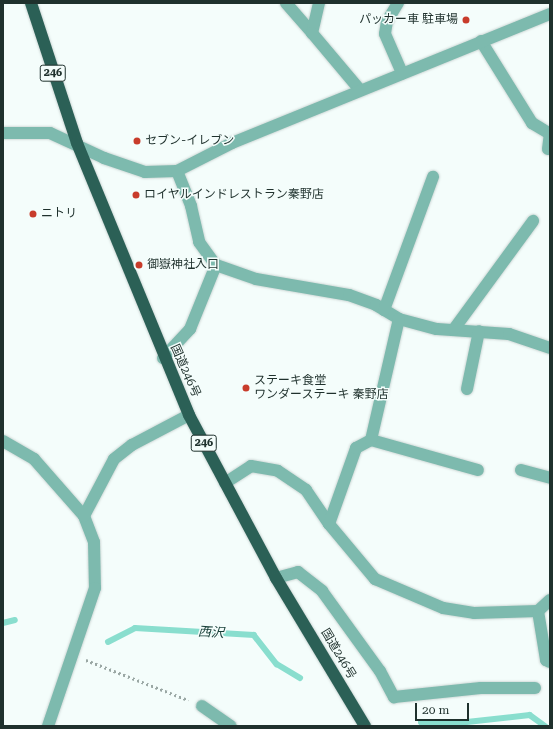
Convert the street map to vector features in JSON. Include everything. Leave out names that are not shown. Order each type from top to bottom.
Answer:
[{"type":"highway","name":"国道246号","points":[[31,3],[77,143],[163,358],[189,415],[276,578],[365,726]]},
{"type":"street","points":[[286,3],[360,90]]},
{"type":"street","points":[[312,33],[319,3]]},
{"type":"street","points":[[398,3],[387,21],[385,34],[402,73]]},
{"type":"street","points":[[3,133],[50,133],[77,143],[104,158],[145,172],[177,171],[232,143],[550,14]]},
{"type":"street","points":[[481,41],[532,123],[550,133],[548,149]]},
{"type":"street","points":[[177,171],[191,206],[199,242],[216,265],[256,280],[349,295],[384,310],[399,319],[437,329],[509,334],[550,348]]},
{"type":"street","points":[[384,310],[433,176]]},
{"type":"street","points":[[454,329],[533,221]]},
{"type":"street","points":[[163,358],[190,330],[216,265]]},
{"type":"street","points":[[371,440],[399,319]]},
{"type":"street","points":[[467,389],[479,331]]},
{"type":"street","points":[[84,516],[114,459],[132,445],[189,415]]},
{"type":"street","points":[[329,524],[356,448],[371,440],[478,470]]},
{"type":"street","points":[[3,441],[34,459],[84,516],[97,566],[95,588],[48,726]]},
{"type":"street","points":[[225,483],[251,466],[278,471],[306,490],[329,524],[375,579],[443,608],[474,613],[538,611],[550,600]]},
{"type":"street","points":[[521,470],[550,478]]},
{"type":"street","points":[[276,578],[298,572],[322,591],[380,671],[394,697],[488,687],[535,688]]},
{"type":"street","points":[[538,611],[546,660],[550,662]]},
{"type":"street","points":[[202,706],[231,726]]},
{"type":"path","points":[[74,652],[94,665],[202,706]]},
{"type":"waterway","name":"西沢","points":[[3,623],[15,620]]},
{"type":"waterway","name":"西沢","points":[[108,642],[135,628],[254,635],[277,664],[300,678]]},
{"type":"waterway","name":"西沢","points":[[421,722],[458,723],[530,715],[545,726]]},
{"type":"place","name":"パッカー車 駐車場","points":[[466,20]]},
{"type":"place","name":"セブン-イレブン","points":[[137,141]]},
{"type":"place","name":"ロイヤルインドレストラン秦野店","points":[[136,195]]},
{"type":"place","name":"ニトリ","points":[[33,214]]},
{"type":"place","name":"御嶽神社入口","points":[[139,265]]},
{"type":"place","name":"ステーキ食堂 ワンダーステーキ 秦野店","points":[[246,388]]}]
